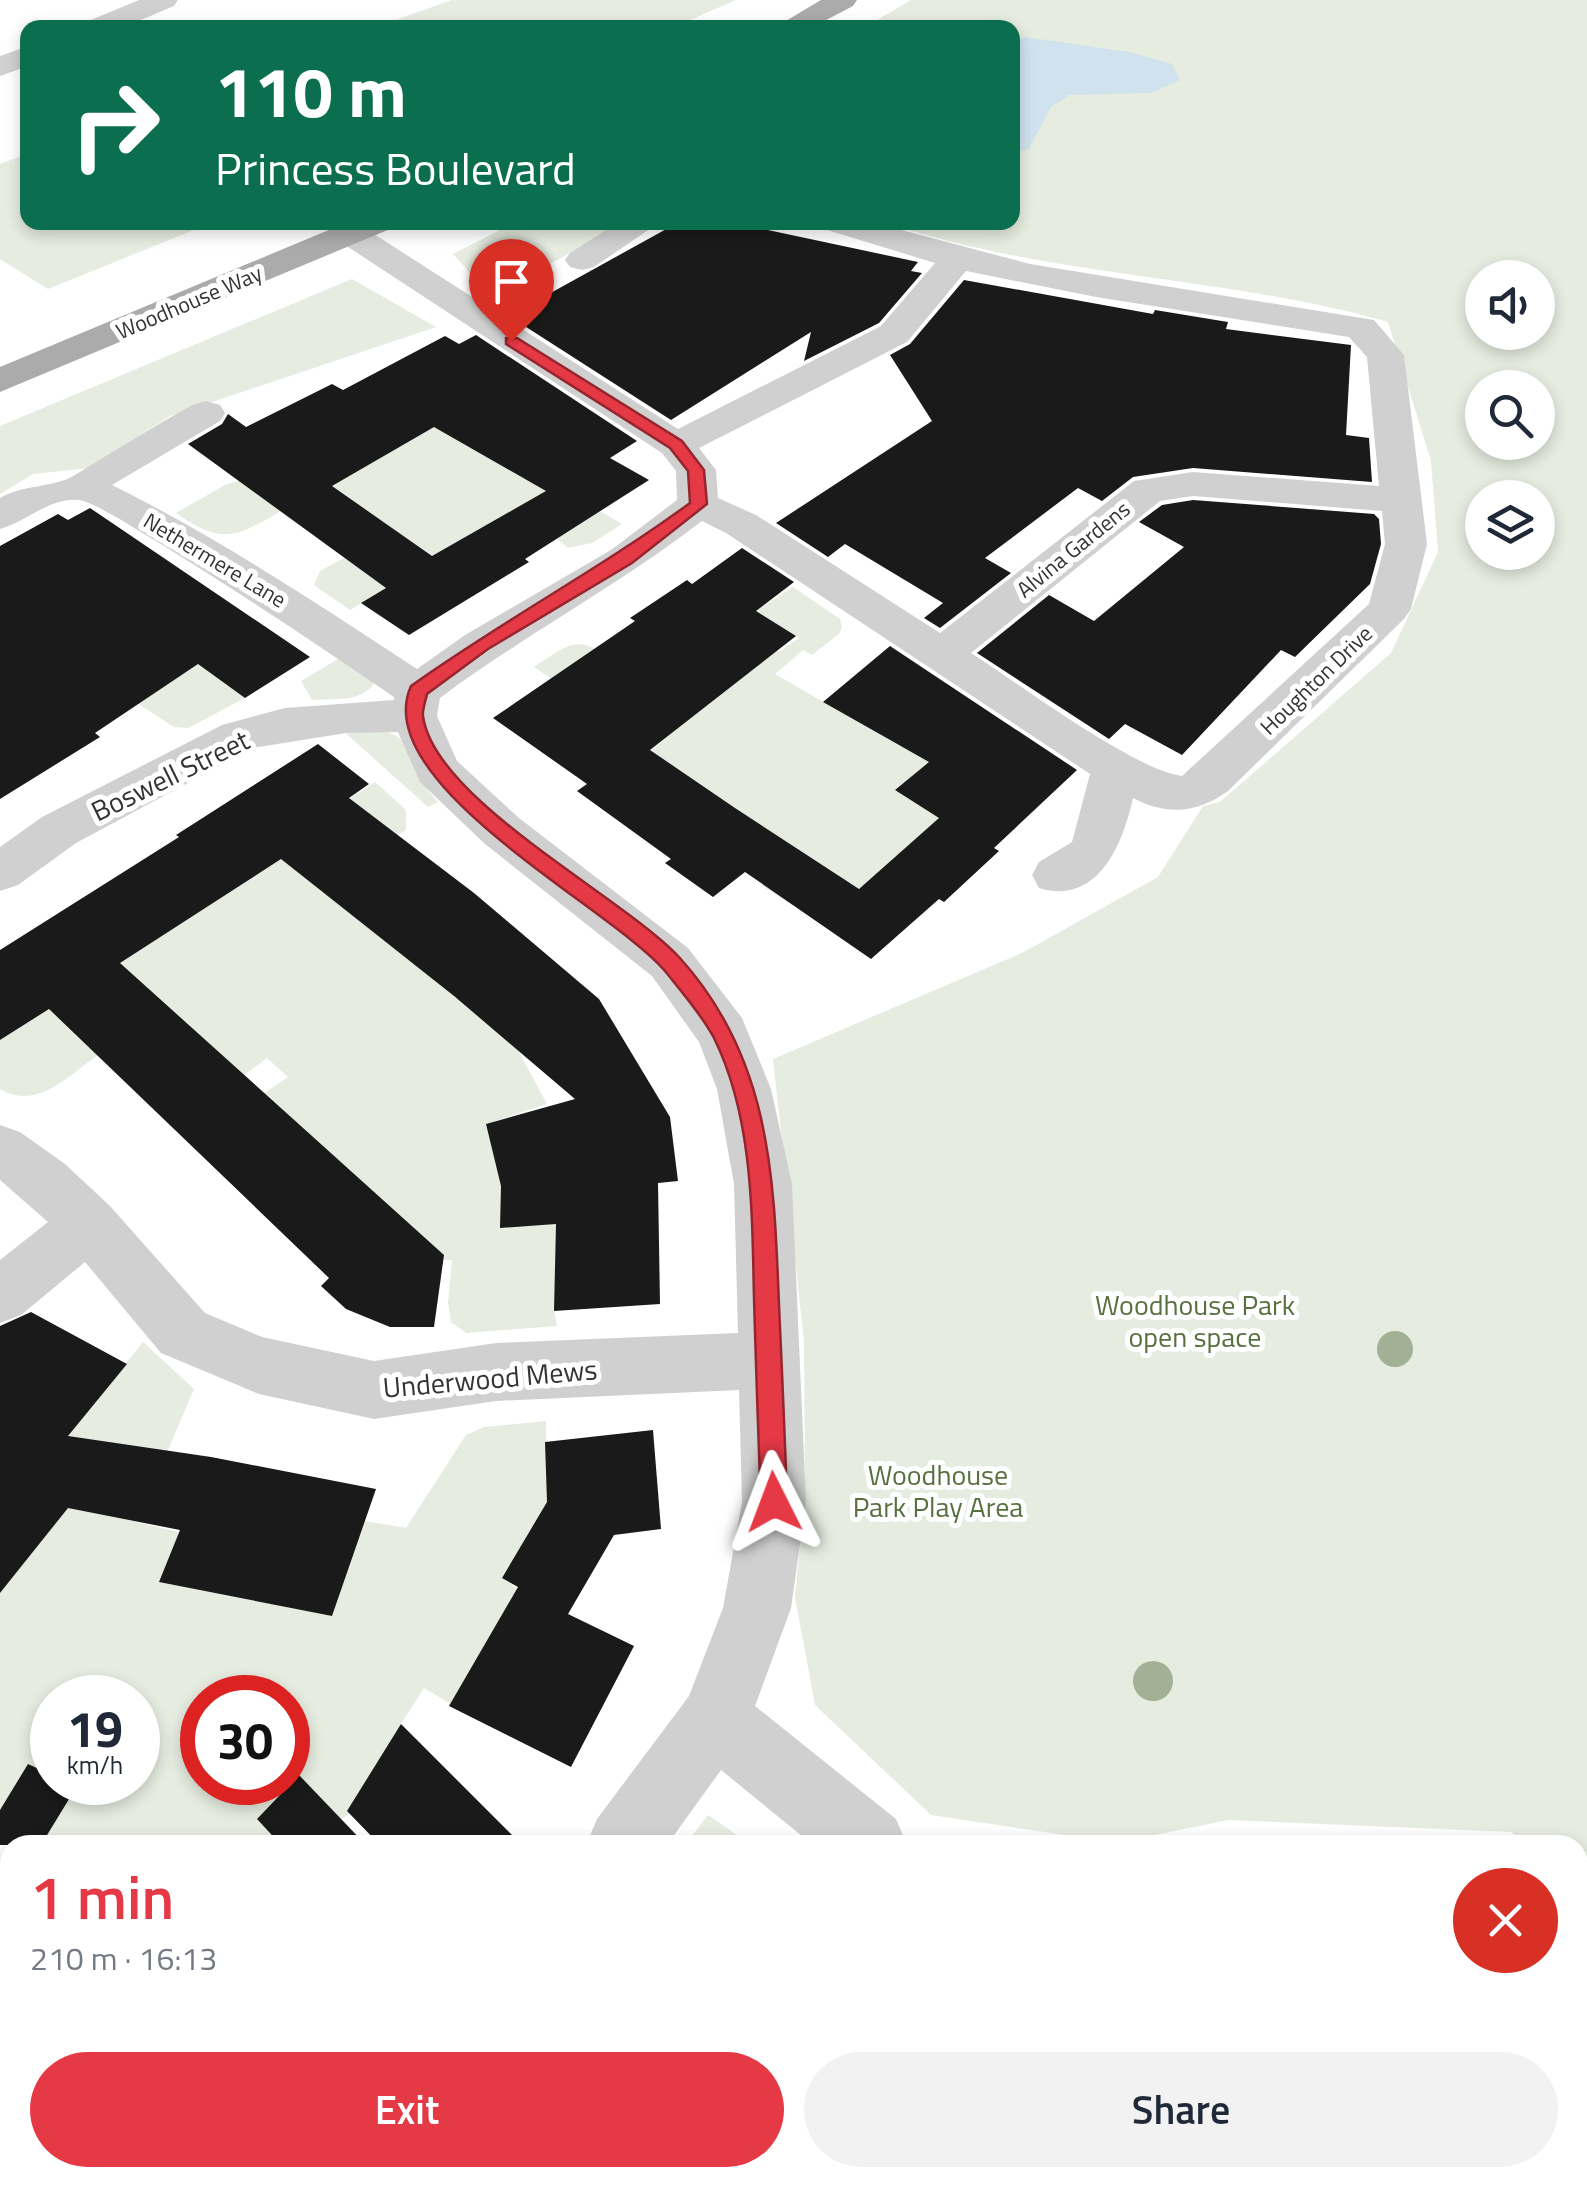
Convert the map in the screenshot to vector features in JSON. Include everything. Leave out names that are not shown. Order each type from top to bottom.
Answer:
[{"type":"main road","points":[[804,20],[843,0]]},
{"type":"main road","name":"Woodhouse Way","points":[[0,381],[359,230]]},
{"type":"street","points":[[115,20],[164,0]]},
{"type":"street","points":[[367,230],[676,444],[696,470],[698,504],[596,578],[481,645],[416,704],[438,770],[502,831],[670,962],[722,1032],[744,1089],[762,1184],[774,1502],[757,1608],[714,1719],[629,1835]]},
{"type":"street","points":[[582,260],[630,230]]},
{"type":"street","name":"Houghton Drive","points":[[698,504],[740,524],[1116,768],[1157,790],[1190,794],[1269,727],[1389,609],[1406,544],[1385,354],[1361,328],[1023,273],[891,243],[857,230]]},
{"type":"street","points":[[676,444],[894,334],[958,258]]},
{"type":"street","points":[[0,516],[31,496],[85,487],[110,467],[206,413]]},
{"type":"street","name":"Alvina Gardens","points":[[942,654],[1148,490],[1193,484],[1399,500]]},
{"type":"street","name":"Nethermere Lane","points":[[85,487],[150,520],[279,598],[416,704]]},
{"type":"street","name":"Boswell Street","points":[[0,872],[59,830],[238,736],[285,724],[416,704]]},
{"type":"street","points":[[1057,875],[1092,853],[1102,829],[1116,768]]},
{"type":"street","name":"Underwood Mews","points":[[0,1150],[45,1181],[89,1224],[183,1333],[259,1365],[374,1390],[496,1372],[767,1360]]},
{"type":"street","points":[[0,1296],[89,1224]]},
{"type":"street","points":[[714,1719],[858,1835]]},
{"type":"green space","points":[[452,0],[736,0],[690,20],[396,20]]},
{"type":"green space","name":"Woodhouse Park open space","points":[[911,0],[1587,0],[1587,1835],[1514,1835],[1228,1820],[1156,1835],[1064,1835],[931,1815],[815,1705],[795,1597],[805,1491],[804,1341],[773,1059],[1022,953],[1158,877],[1203,806],[1220,802],[1391,653],[1438,552],[1431,461],[1388,322],[1263,294],[1011,255],[912,230],[1020,230],[1020,20],[877,20]]},
{"type":"green space","points":[[20,157],[20,230],[194,230],[48,289],[0,259],[0,164]]},
{"type":"green space","points":[[500,230],[612,230],[491,296],[453,254]]},
{"type":"green space","points":[[352,279],[436,327],[170,416],[89,468],[33,474],[0,494],[0,426]]},
{"type":"green space","points":[[460,411],[516,474],[533,483],[547,480],[622,524],[592,543],[568,548],[545,529],[402,578],[350,610],[314,585],[320,571],[381,538],[281,511],[240,532],[217,534],[176,513],[225,485]]},
{"type":"green space","points":[[793,587],[840,619],[842,627],[839,634],[812,655],[803,650],[775,674],[900,746],[956,707],[963,787],[926,764],[895,790],[942,816],[859,893],[829,873],[792,905],[762,886],[801,853],[651,751],[687,720],[617,722],[534,667],[575,645],[593,647],[617,662],[744,630],[779,652],[799,638],[756,611]]},
{"type":"green space","points":[[179,650],[245,698],[188,728],[174,727],[108,684]]},
{"type":"green space","points":[[343,656],[375,682],[355,696],[312,700],[301,681]]},
{"type":"green space","points":[[340,728],[388,732],[399,738],[438,802],[428,807]]},
{"type":"green space","points":[[375,782],[406,810],[406,830],[338,874],[420,968],[492,1028],[512,1039],[547,1104],[486,1124],[494,1156],[592,1220],[554,1310],[557,1326],[466,1333],[451,1322],[448,1303],[452,1260],[401,1261],[263,1094],[288,1077],[267,1058],[243,1076],[98,1055],[64,1081],[39,1093],[14,1095],[0,1089],[0,1040],[227,892],[227,879]]},
{"type":"green space","points":[[143,1342],[194,1389],[167,1452],[124,1519],[179,1532],[160,1582],[332,1616],[365,1521],[406,1528],[466,1435],[484,1427],[546,1421],[547,1493],[581,1491],[539,1516],[502,1577],[517,1589],[451,1704],[424,1688],[399,1727],[418,1740],[341,1819],[310,1787],[310,1675],[180,1675],[180,1805],[270,1805],[257,1819],[272,1835],[47,1835],[65,1805],[160,1805],[160,1675],[30,1675],[30,1765],[0,1810],[0,1593],[55,1524],[43,1466]]},
{"type":"green space","points":[[708,1815],[737,1835],[693,1835]]},
{"type":"water","points":[[1020,39],[1129,52],[1172,64],[1180,80],[1151,93],[1069,95],[1051,107],[1029,149],[1020,151]]},
{"type":"building","points":[[665,230],[768,230],[918,262],[911,271],[922,273],[879,323],[804,361],[811,332],[671,420],[509,316]]},
{"type":"building","points":[[964,280],[1153,314],[1155,310],[1228,322],[1226,329],[1351,345],[1346,435],[1369,438],[1372,482],[1193,468],[1133,477],[1102,501],[1078,488],[985,558],[1011,573],[940,628],[924,618],[943,603],[845,544],[828,557],[776,523],[932,421],[890,355],[910,344]]},
{"type":"building","points":[[476,335],[637,441],[610,458],[649,480],[525,559],[529,562],[409,635],[361,603],[386,588],[188,444],[222,424],[228,414],[246,427],[332,384],[343,390],[445,336],[459,344]],"holes":[[[434,427],[546,491],[432,556],[332,486]]]},
{"type":"building","points":[[1193,500],[1374,514],[1379,519],[1381,544],[1370,584],[1295,657],[1281,650],[1182,755],[1125,724],[1109,739],[977,653],[1049,595],[1094,621],[1184,547],[1139,522],[1162,505]]},
{"type":"building","points":[[90,508],[310,657],[245,698],[198,664],[95,733],[100,737],[0,799],[0,546],[58,514],[68,520]]},
{"type":"building","points":[[742,548],[794,582],[756,611],[796,636],[650,750],[735,808],[859,889],[939,818],[895,790],[929,762],[823,702],[890,646],[1077,770],[994,848],[999,851],[944,902],[939,899],[871,959],[745,872],[713,897],[665,863],[671,859],[577,791],[587,784],[493,718],[635,621],[630,618],[687,580],[692,584]]},
{"type":"building","points":[[318,744],[369,784],[349,798],[474,893],[599,999],[670,1117],[678,1181],[658,1183],[660,1304],[554,1311],[556,1224],[500,1228],[501,1186],[486,1124],[575,1099],[454,996],[281,859],[120,963],[444,1255],[434,1327],[390,1327],[346,1309],[321,1286],[329,1278],[49,1009],[0,1040],[0,950]]},
{"type":"building","points":[[31,1312],[127,1364],[68,1436],[211,1457],[376,1489],[332,1616],[159,1582],[180,1530],[68,1508],[0,1593],[0,1326]]},
{"type":"building","points":[[653,1430],[661,1529],[614,1535],[568,1614],[634,1646],[571,1767],[449,1706],[518,1587],[502,1578],[547,1502],[545,1442]]},
{"type":"building","points":[[401,1724],[512,1835],[370,1835],[347,1811]]},
{"type":"building","points":[[28,1764],[30,1805],[65,1805],[47,1835],[0,1835],[0,1810]]},
{"type":"building","points":[[310,1786],[356,1835],[272,1835],[257,1819],[270,1805],[310,1805]]},
{"type":"route","points":[[511,341],[676,444],[696,470],[698,504],[626,559],[481,645],[418,691],[414,716],[438,770],[502,831],[670,962],[722,1032],[744,1089],[762,1184],[774,1502]]},
{"type":"park label","name":"Woodhouse Park Play Area","points":[[938,1490]]}]
